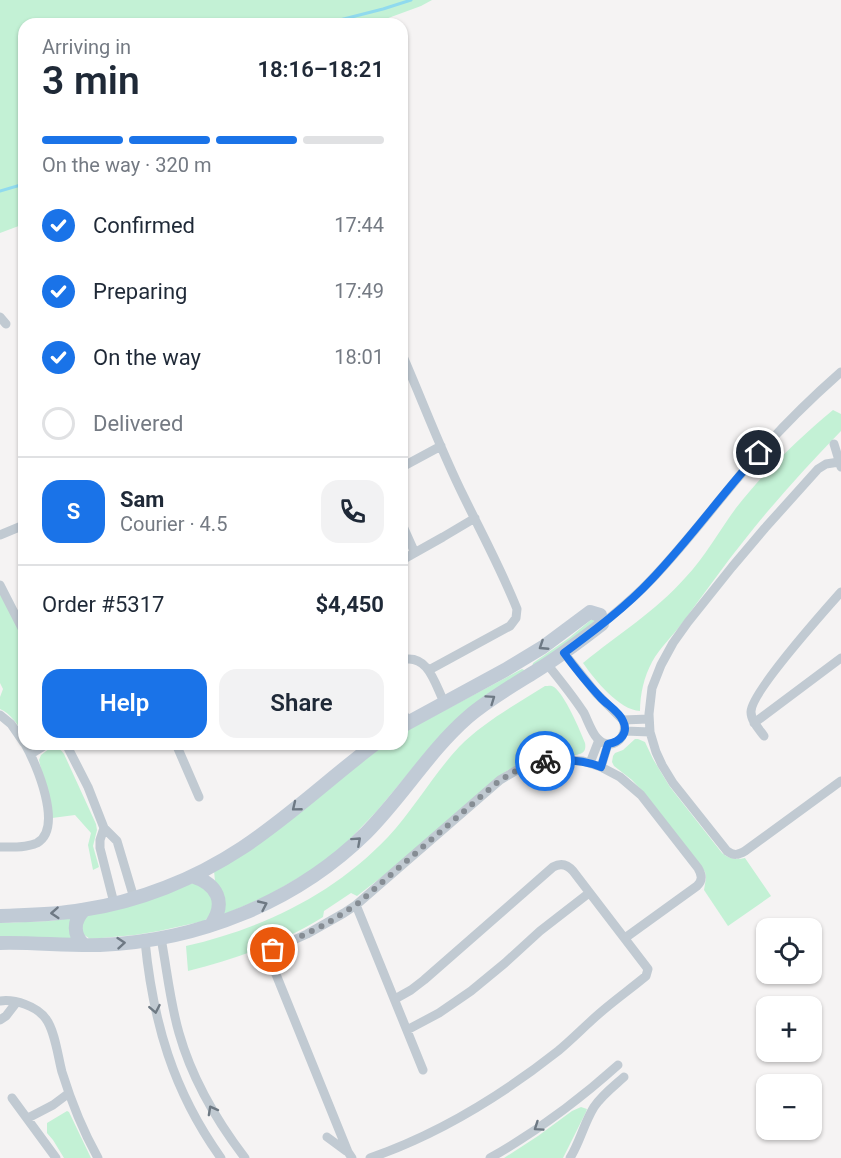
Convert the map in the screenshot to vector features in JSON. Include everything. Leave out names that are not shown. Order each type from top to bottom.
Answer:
[{"type":"street","points":[[408,368],[441,446],[517,609],[516,618],[510,626],[429,670]]},
{"type":"street","points":[[0,943],[117,944],[187,933],[239,915],[281,896],[326,867],[378,820],[429,757],[467,718],[492,698],[564,653],[631,600],[651,581],[771,440],[841,372]]},
{"type":"street","points":[[834,444],[840,465],[822,465],[794,494],[680,633],[656,676],[650,701],[649,719],[656,752],[667,774],[732,854],[738,855],[745,851],[841,782]]},
{"type":"street","points":[[408,464],[441,446]]},
{"type":"street","points":[[408,557],[475,518]]},
{"type":"street","points":[[0,535],[18,528]]},
{"type":"street","points":[[408,537],[415,553]]},
{"type":"street","points":[[0,585],[18,620]]},
{"type":"street","points":[[764,736],[754,723],[751,708],[785,658],[841,592]]},
{"type":"street","points":[[408,718],[487,681],[543,647],[590,612],[598,614],[602,624]]},
{"type":"street","points":[[547,664],[584,714],[593,734],[604,742],[620,740],[625,731],[623,720],[596,693],[564,653]]},
{"type":"street","points":[[754,723],[841,658]]},
{"type":"street","points":[[408,659],[418,660],[429,670],[444,702]]},
{"type":"street","points":[[0,715],[11,724],[18,734]]},
{"type":"street","points":[[623,720],[649,719]]},
{"type":"street","points":[[625,731],[650,732]]},
{"type":"street","points":[[590,763],[604,742]]},
{"type":"street","points":[[601,767],[604,742]]},
{"type":"street","points":[[0,848],[34,844],[39,842],[45,834],[48,819],[45,798],[40,777],[28,750]]},
{"type":"street","points":[[31,754],[38,750]]},
{"type":"street","points":[[69,750],[88,787],[104,828],[117,841],[134,898]]},
{"type":"street","points":[[179,750],[199,797]]},
{"type":"street","points":[[0,916],[84,910],[134,898],[192,876],[225,859],[258,837],[367,750]]},
{"type":"street","points":[[350,1155],[271,962],[271,956],[276,948],[317,929],[356,905],[500,780],[525,766],[564,760],[590,763],[629,783],[641,795],[701,875],[697,886],[625,938]]},
{"type":"street","points":[[104,828],[100,848],[114,903]]},
{"type":"street","points":[[370,1158],[444,1126],[505,1090],[560,1049],[609,1005],[646,976],[648,967],[570,868],[556,865],[431,974],[395,999]]},
{"type":"street","points":[[192,876],[209,884],[218,898],[218,912],[211,925]]},
{"type":"street","points":[[407,1030],[439,1013],[471,991],[540,931],[589,893]]},
{"type":"street","points":[[356,905],[423,1070]]},
{"type":"street","points":[[84,910],[77,919],[75,929],[84,945]]},
{"type":"street","points":[[162,938],[174,1012],[179,1034],[191,1066],[219,1122],[245,1158]]},
{"type":"street","points":[[145,941],[154,1004],[172,1068],[190,1107],[221,1158]]},
{"type":"street","points":[[0,1001],[8,1000],[35,1009],[47,1021],[69,1093],[98,1158]]},
{"type":"street","points":[[0,1020],[16,1003]]},
{"type":"street","points":[[490,1158],[585,1094],[618,1065]]},
{"type":"street","points":[[570,1158],[594,1107],[624,1077]]},
{"type":"street","points":[[28,1118],[69,1093]]},
{"type":"street","points":[[585,1094],[593,1100],[594,1107]]},
{"type":"street","points":[[12,1098],[56,1158]]},
{"type":"street","points":[[327,1137],[350,1155]]},
{"type":"green space","points":[[0,0],[432,0],[388,18],[18,18],[18,226],[0,233]]},
{"type":"green space","points":[[833,410],[841,414],[841,431],[757,524],[659,651],[645,680],[640,711],[616,700],[583,663],[674,590],[699,561],[758,481]]},
{"type":"green space","points":[[0,594],[18,628],[18,726],[11,716],[0,709],[3,689],[0,683]]},
{"type":"green space","points":[[592,619],[597,619],[574,639],[532,667],[533,663]]},
{"type":"green space","points":[[522,669],[524,670],[431,746],[377,811],[343,846],[317,867],[267,896],[223,913],[224,895],[215,881],[214,871],[378,750],[408,750],[408,730]]},
{"type":"green space","points":[[545,686],[554,687],[567,705],[585,743],[583,753],[529,760],[505,772],[357,896],[351,893],[324,911],[323,917],[291,935],[241,955],[188,971],[186,946],[242,930],[269,919],[320,892],[344,876],[388,837],[459,747],[489,722]]},
{"type":"green space","points":[[635,739],[645,742],[670,787],[722,853],[727,857],[745,858],[771,896],[728,926],[704,890],[705,872],[646,795],[612,762],[615,753],[623,750]]},
{"type":"green space","points":[[47,750],[61,750],[96,824],[97,830],[93,846],[99,867],[93,870],[88,845],[91,833],[75,815],[52,818],[39,760]]},
{"type":"green space","points":[[194,883],[206,889],[212,899],[212,910],[204,921],[135,935],[90,939],[83,934],[80,923],[86,916]]},
{"type":"green space","points":[[71,918],[76,940],[0,937],[0,923]]},
{"type":"green space","points":[[581,1107],[587,1109],[586,1112],[563,1158],[504,1158],[572,1111]]},
{"type":"green space","points":[[67,1111],[91,1158],[64,1158],[47,1133],[47,1123]]},
{"type":"waterway","points":[[348,18],[411,0]]},
{"type":"waterway","points":[[0,191],[18,186]]},
{"type":"way so far","points":[[273,950],[326,924],[356,905],[500,780],[525,766],[545,761]]},
{"type":"route","points":[[545,761],[576,761],[601,767],[608,744],[622,737],[625,731],[622,718],[602,700],[564,653],[619,610],[651,581],[759,453]]}]
